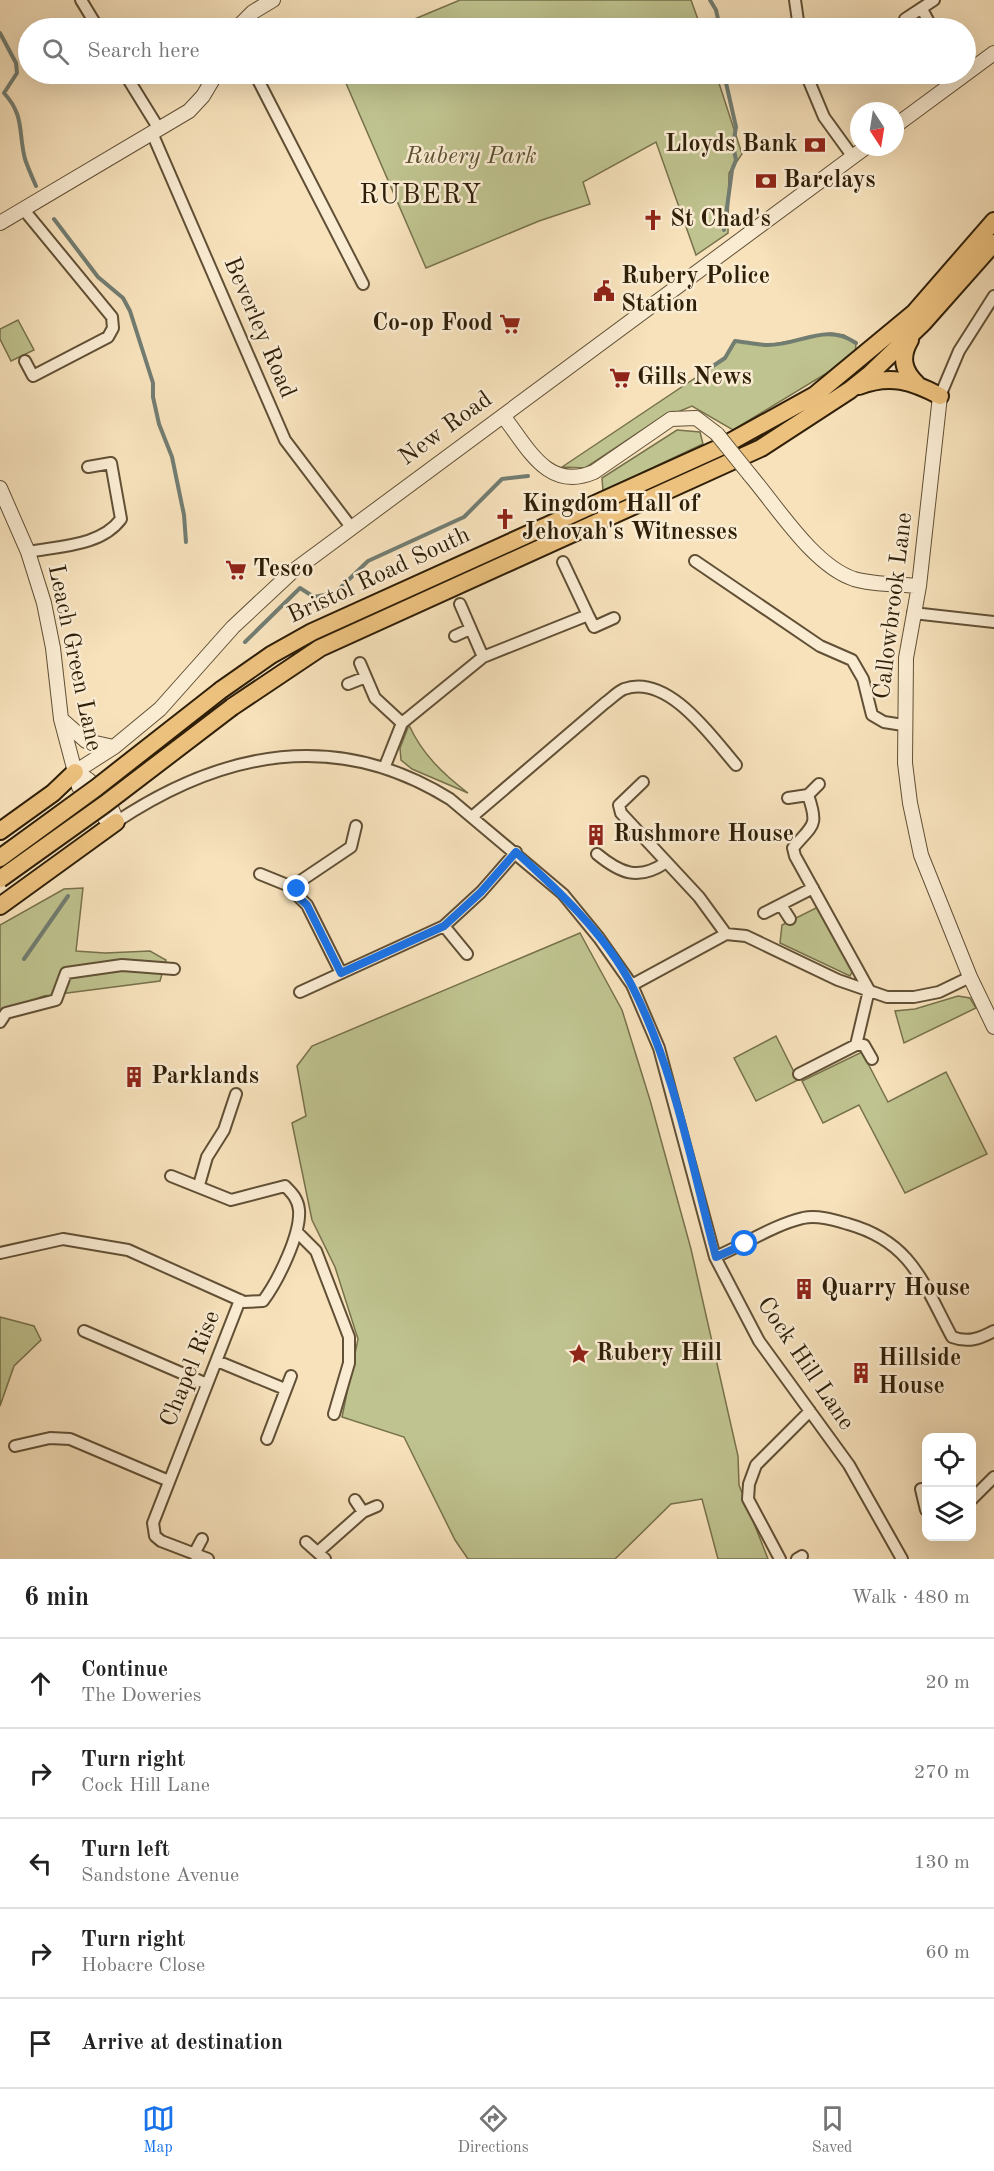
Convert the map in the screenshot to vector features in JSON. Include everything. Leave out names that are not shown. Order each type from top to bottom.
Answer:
[{"type":"highway","name":"Bristol Road South","points":[[0,858],[96,788],[221,690],[271,655],[312,632],[721,447],[815,395],[914,313],[994,221]]},
{"type":"highway","name":"Bristol Road South","points":[[0,879],[105,804],[232,707],[320,648],[761,448],[850,390],[923,323],[994,243]]},
{"type":"highway","points":[[917,384],[905,369],[903,357],[907,344],[923,323]]},
{"type":"highway","points":[[850,390],[883,379],[917,384],[940,396]]},
{"type":"highway","points":[[0,831],[53,793],[75,772]]},
{"type":"highway","points":[[0,906],[116,822]]},
{"type":"street","points":[[81,0],[92,18]]},
{"type":"street","points":[[248,18],[273,0]]},
{"type":"street","points":[[795,0],[798,18]]},
{"type":"street","points":[[907,18],[934,0]]},
{"type":"street","points":[[922,9],[927,18]]},
{"type":"street","points":[[976,65],[994,53]]},
{"type":"street","name":"Beverley Road","points":[[130,84],[155,131],[285,440],[351,526]]},
{"type":"street","points":[[0,223],[189,111],[210,84]]},
{"type":"street","points":[[260,84],[363,284]]},
{"type":"street","points":[[810,84],[824,117],[853,157]]},
{"type":"street","points":[[904,119],[948,84]]},
{"type":"street","name":"New Road","points":[[75,772],[114,747],[160,709],[233,627],[292,572],[351,526],[853,157]]},
{"type":"street","points":[[24,210],[112,317],[113,328],[108,337],[33,376],[25,361]]},
{"type":"street","name":"Callowbrook Lane","points":[[994,296],[959,351],[940,396],[934,428],[919,586],[906,658],[903,725],[910,802],[921,855],[970,977],[994,1027]]},
{"type":"street","points":[[503,416],[544,468],[554,475],[566,478],[579,478],[594,472],[671,419],[696,418],[717,434],[821,561],[839,573],[857,580],[919,586]]},
{"type":"street","points":[[28,552],[93,540],[112,531],[121,519],[111,463],[88,467]]},
{"type":"street","name":"Leach Green Lane","points":[[0,488],[28,552],[44,603],[53,648],[61,719],[75,772],[88,778],[114,811],[116,822]]},
{"type":"street","points":[[695,561],[820,646],[855,655],[872,715],[884,722],[903,725]]},
{"type":"street","points":[[563,562],[594,627],[614,618]]},
{"type":"street","points":[[460,604],[483,657]]},
{"type":"street","points":[[913,613],[994,622]]},
{"type":"street","points":[[385,766],[402,723],[483,657],[588,615]]},
{"type":"street","points":[[454,636],[470,629]]},
{"type":"street","points":[[360,663],[375,698],[402,723]]},
{"type":"street","points":[[348,684],[366,677]]},
{"type":"street","points":[[473,816],[624,689],[646,688],[667,693],[706,730],[736,765]]},
{"type":"street","points":[[61,719],[86,741],[114,747]]},
{"type":"street","name":"Cock Hill Lane","points":[[116,822],[155,797],[220,769],[293,754],[336,757],[385,766],[429,786],[473,816],[563,894],[599,938],[632,985],[659,1048],[716,1257],[759,1341],[849,1465],[902,1559]]},
{"type":"street","points":[[643,782],[619,805],[621,813],[644,835],[665,863],[699,897],[726,934]]},
{"type":"street","points":[[788,798],[808,795],[819,784]]},
{"type":"street","points":[[808,795],[816,818],[812,829],[794,848],[799,866],[869,990],[856,1045]]},
{"type":"street","points":[[341,973],[307,905],[297,896],[297,889],[302,880],[351,847],[356,826]]},
{"type":"street","points":[[300,992],[444,926],[481,892],[516,852]]},
{"type":"street","points":[[597,854],[618,871],[650,873],[665,863]]},
{"type":"street","points":[[260,874],[297,889]]},
{"type":"street","points":[[764,913],[813,888]]},
{"type":"street","points":[[781,905],[790,919]]},
{"type":"street","points":[[444,926],[467,954]]},
{"type":"street","points":[[632,985],[726,934],[746,936],[838,980],[887,997],[915,997],[939,992],[970,977]]},
{"type":"street","points":[[2,1013],[56,1000],[66,973],[122,965],[174,969]]},
{"type":"street","points":[[799,1074],[856,1045],[864,1045],[872,1059]]},
{"type":"street","points":[[199,1185],[207,1157],[224,1130],[236,1094]]},
{"type":"street","points":[[171,1176],[199,1185],[231,1200],[285,1186],[295,1195],[299,1209],[297,1232],[271,1290],[263,1301],[240,1300]]},
{"type":"street","points":[[716,1257],[788,1223],[806,1218],[828,1219],[867,1230],[909,1259],[952,1337],[964,1341],[982,1338],[994,1331]]},
{"type":"street","points":[[297,1232],[316,1251],[349,1337],[349,1363],[334,1414]]},
{"type":"street","name":"Chapel Rise","points":[[0,1253],[63,1239],[128,1250],[240,1300],[153,1523],[155,1536],[161,1541],[208,1559]]},
{"type":"street","points":[[84,1331],[207,1384]]},
{"type":"street","points":[[217,1360],[285,1389]]},
{"type":"street","points":[[267,1439],[291,1376]]},
{"type":"street","points":[[780,1559],[748,1499],[749,1484],[756,1466],[810,1411]]},
{"type":"street","points":[[15,1446],[50,1438],[70,1439],[169,1481]]},
{"type":"street","points":[[976,1495],[994,1477]]},
{"type":"street","points":[[921,1489],[922,1502]]},
{"type":"street","points":[[355,1500],[363,1512]]},
{"type":"street","points":[[306,1542],[322,1555],[363,1512],[377,1506]]},
{"type":"street","points":[[194,1554],[202,1539]]},
{"type":"green space","points":[[460,0],[691,0],[697,18],[417,18]]},
{"type":"green space","name":"Rubery Park","points":[[346,84],[719,84],[742,154],[729,173],[728,233],[696,255],[656,142],[583,182],[590,204],[539,221],[426,268]]},
{"type":"green space","points":[[18,320],[34,350],[11,361],[0,339],[0,329]]},
{"type":"green space","points":[[831,333],[844,335],[856,343],[855,356],[733,430],[692,406],[656,421],[585,468],[562,467],[725,358],[735,341],[769,345]]},
{"type":"green space","points":[[677,430],[700,432],[703,444],[603,491],[602,478]]},
{"type":"green space","points":[[409,725],[420,745],[434,763],[468,793],[412,769],[401,760],[400,748]]},
{"type":"green space","points":[[83,888],[76,951],[105,953],[150,951],[166,960],[160,981],[44,996],[0,1011],[0,925],[64,889]]},
{"type":"green space","points":[[818,907],[853,970],[850,976],[780,943],[782,925]]},
{"type":"green space","points":[[580,933],[622,1010],[650,1100],[691,1249],[738,1456],[739,1485],[768,1559],[718,1559],[702,1499],[671,1504],[615,1559],[468,1559],[455,1540],[404,1437],[342,1417],[358,1339],[335,1267],[312,1220],[292,1123],[306,1116],[297,1066],[312,1046]]},
{"type":"green space","points":[[958,996],[970,998],[976,1008],[904,1043],[895,1011],[915,1009]]},
{"type":"green space","points":[[776,1036],[798,1080],[756,1101],[734,1058]]},
{"type":"green space","points":[[862,1052],[888,1102],[946,1072],[987,1154],[905,1193],[859,1105],[823,1123],[802,1081]]},
{"type":"green space","points":[[0,1317],[34,1326],[41,1340],[14,1366],[0,1406]]},
{"type":"waterway","points":[[710,0],[718,18]]},
{"type":"waterway","points":[[0,33],[16,63],[17,73],[4,93],[11,101],[18,117],[25,159],[36,186]]},
{"type":"waterway","points":[[724,230],[732,170],[736,160],[733,145],[736,127],[726,84]]},
{"type":"waterway","points":[[54,219],[98,277],[123,298],[130,311],[153,383],[153,397],[159,424],[172,457],[184,515],[186,542]]},
{"type":"waterway","points":[[698,376],[725,358],[735,341],[768,345],[823,334],[834,334],[856,343]]},
{"type":"waterway","points":[[245,642],[300,588],[314,597],[335,593],[368,561],[464,517],[502,479],[528,476]]},
{"type":"waterway","points":[[24,959],[68,896]]},
{"type":"place","name":"Lloyds Bank","points":[[815,145]]},
{"type":"place","name":"Barclays","points":[[766,181]]},
{"type":"place","name":"St Chad's","points":[[653,220]]},
{"type":"place","name":"Rubery Police Station","points":[[604,291]]},
{"type":"place","name":"Co-op Food","points":[[510,324]]},
{"type":"place","name":"Gills News","points":[[620,378]]},
{"type":"place","name":"Kingdom Hall of Jehovah's Witnesses","points":[[505,519]]},
{"type":"place","name":"Tesco","points":[[236,570]]},
{"type":"place","name":"Rushmore House","points":[[596,835]]},
{"type":"place","name":"Parklands","points":[[134,1077]]},
{"type":"place","name":"Quarry House","points":[[804,1289]]},
{"type":"place","name":"Rubery Hill","points":[[579,1354]]},
{"type":"place","name":"Hillside House","points":[[861,1373]]},
{"type":"district","name":"RUBERY","points":[[421,195]]},
{"type":"route","points":[[297,889],[297,896],[307,905],[341,973],[444,926],[481,892],[516,852],[563,894],[599,938],[632,985],[659,1048],[680,1117],[716,1257],[745,1244]]}]
